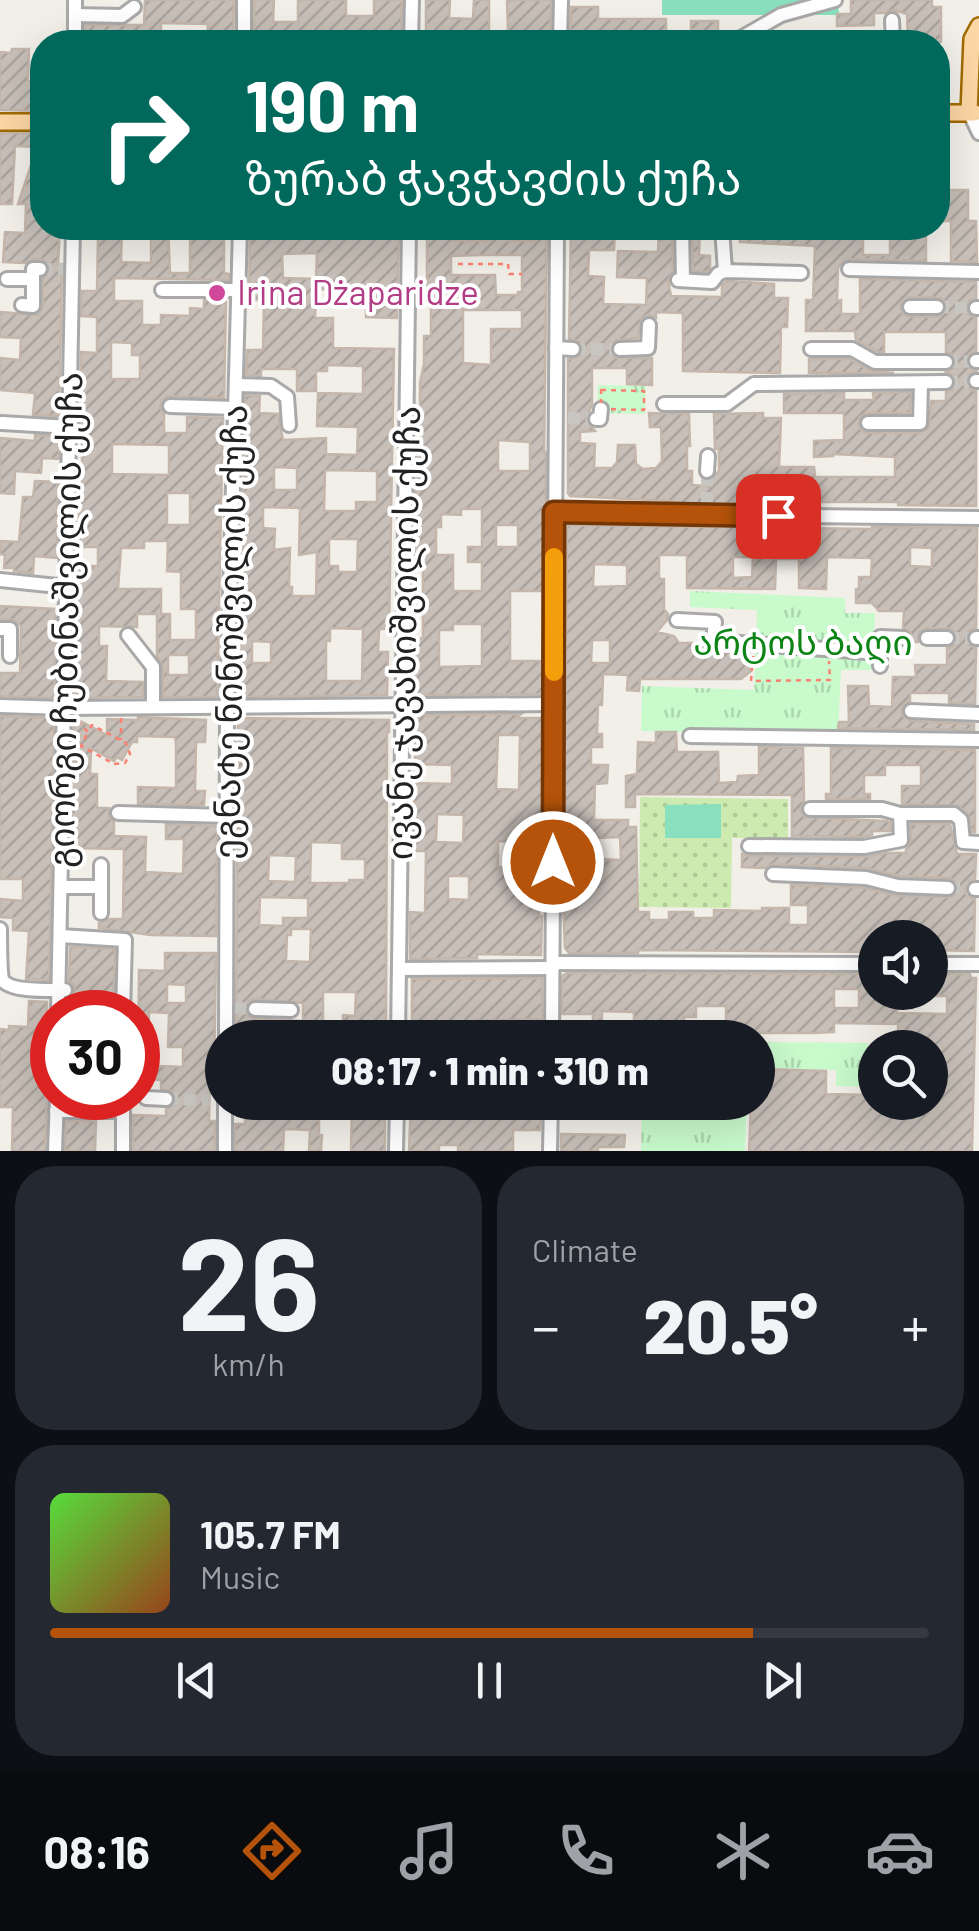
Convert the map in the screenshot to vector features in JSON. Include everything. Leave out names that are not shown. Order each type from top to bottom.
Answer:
[{"type":"main road","points":[[974,112],[972,38],[979,26]]},
{"type":"main road","points":[[0,122],[30,122]]},
{"type":"street","points":[[75,0],[75,30]]},
{"type":"street","points":[[244,0],[244,30]]},
{"type":"street","points":[[411,30],[412,0]]},
{"type":"street","points":[[560,0],[560,30]]},
{"type":"street","points":[[755,30],[782,15],[835,0]]},
{"type":"street","points":[[75,15],[122,16],[134,7]]},
{"type":"street","points":[[892,20],[892,30]]},
{"type":"street","points":[[974,112],[979,133]]},
{"type":"street","name":"გიორგი ჩუბინაშვილის ქუჩა","points":[[63,990],[60,936],[70,427],[68,269],[72,240]]},
{"type":"street","name":"ეგნატე ნინოშვილის ქუჩა","points":[[228,1020],[228,706],[240,240]]},
{"type":"street","name":"ივანე ჯავახიშვილის ქუჩა","points":[[399,1020],[408,240]]},
{"type":"street","points":[[552,1020],[554,512],[562,418],[556,348],[557,240]]},
{"type":"street","points":[[682,240],[681,280],[712,282],[725,272],[801,273]]},
{"type":"street","points":[[723,240],[725,272]]},
{"type":"street","points":[[849,269],[979,272]]},
{"type":"street","points":[[7,279],[37,274],[33,306],[22,305]]},
{"type":"street","points":[[162,290],[238,290]]},
{"type":"street","points":[[910,307],[937,307]]},
{"type":"street","points":[[620,349],[648,348],[649,325]]},
{"type":"street","points":[[556,348],[573,348]]},
{"type":"street","points":[[810,349],[852,348],[875,362],[946,362]]},
{"type":"street","points":[[868,423],[920,423],[920,382]]},
{"type":"street","points":[[664,404],[727,404],[754,384],[946,382]]},
{"type":"street","points":[[236,385],[271,386],[287,397],[289,425]]},
{"type":"street","points":[[170,406],[236,408]]},
{"type":"street","points":[[2,424],[70,427]]},
{"type":"street","points":[[708,456],[708,471]]},
{"type":"street","points":[[554,512],[706,509],[979,518]]},
{"type":"street","points":[[0,580],[67,586]]},
{"type":"street","points":[[676,620],[715,622],[714,640],[829,649],[880,660],[880,637],[903,638]]},
{"type":"street","points":[[0,629],[10,630],[10,656]]},
{"type":"street","points":[[128,634],[153,667],[153,707]]},
{"type":"street","points":[[928,638],[947,638]]},
{"type":"street","points":[[0,706],[554,704]]},
{"type":"street","points":[[912,711],[979,714]]},
{"type":"street","points":[[690,736],[979,740]]},
{"type":"street","points":[[810,809],[954,814],[961,820],[963,842],[979,842]]},
{"type":"street","points":[[118,814],[227,816]]},
{"type":"street","points":[[749,846],[864,846],[900,840],[900,814]]},
{"type":"street","points":[[101,865],[101,913]]},
{"type":"street","points":[[773,874],[866,878],[898,886],[948,888]]},
{"type":"street","points":[[61,887],[101,887]]},
{"type":"street","points":[[0,930],[0,976],[4,983],[13,988],[63,990]]},
{"type":"street","points":[[60,936],[125,940],[124,990]]},
{"type":"street","points":[[400,969],[858,964]]},
{"type":"street","points":[[948,964],[979,964]]},
{"type":"street","points":[[255,1009],[291,1010]]},
{"type":"street","points":[[160,1099],[166,1099]]},
{"type":"street","points":[[55,1151],[56,1120]]},
{"type":"street","points":[[123,1120],[123,1151]]},
{"type":"street","points":[[221,1120],[225,1151]]},
{"type":"street","points":[[396,1151],[397,1120]]},
{"type":"street","points":[[550,1151],[551,1120]]},
{"type":"path","points":[[458,264],[508,264],[508,274],[522,274]]},
{"type":"path","points":[[601,390],[644,391],[644,410],[598,414],[601,390]]},
{"type":"path","points":[[754,644],[752,681],[830,680],[829,649]]},
{"type":"path","points":[[120,717],[121,740]]},
{"type":"path","points":[[76,720],[88,732]]},
{"type":"path","points":[[92,725],[126,743],[130,754],[125,763],[114,764],[81,746],[88,732],[92,725]]},
{"type":"green space","points":[[662,0],[838,0],[839,15],[662,15]]},
{"type":"green space","points":[[598,385],[646,386],[645,414],[597,413]]},
{"type":"green space","name":"არტოს ბაღი","points":[[690,591],[845,598],[845,613],[875,613],[874,670],[841,670],[838,736],[641,731],[642,686],[754,690],[757,610],[690,607]]},
{"type":"green space","points":[[640,797],[788,799],[788,839],[732,838],[731,908],[639,907]]},
{"type":"green space","points":[[721,804],[721,838],[665,838],[665,805]]},
{"type":"green space","points":[[775,1042],[858,1043],[858,1087],[836,1086],[836,1070],[775,1068]]},
{"type":"green space","points":[[642,1120],[746,1120],[745,1151],[641,1151]]},
{"type":"building","points":[[145,0],[234,0],[233,30],[208,30],[208,24],[161,23],[161,30],[85,30],[85,25],[144,25]]},
{"type":"building","points":[[254,0],[274,0],[273,22],[298,22],[298,0],[346,0],[346,16],[374,16],[374,0],[402,0],[401,30],[254,30]]},
{"type":"building","points":[[426,0],[450,0],[449,18],[473,19],[474,0],[489,0],[489,30],[426,30]]},
{"type":"building","points":[[507,0],[551,0],[550,30],[508,30]]},
{"type":"building","points":[[851,0],[932,0],[932,7],[941,7],[941,30],[908,30],[907,14],[893,10],[874,13],[874,25],[837,26],[837,14],[851,14]]},
{"type":"building","points":[[571,7],[598,7],[598,19],[666,19],[666,30],[570,30]]},
{"type":"building","points":[[691,21],[718,21],[718,30],[691,30]]},
{"type":"building","points":[[12,49],[29,49],[30,111],[0,110],[0,52],[11,53]]},
{"type":"building","points":[[0,133],[30,133],[30,147],[15,146],[12,204],[0,204]]},
{"type":"building","points":[[30,168],[30,240],[59,240],[59,416],[33,415],[35,393],[0,390],[0,358],[20,360],[21,338],[0,337],[0,312],[39,315],[43,306],[43,278],[50,270],[41,259],[3,262],[5,232],[25,233],[26,204],[18,204]]},
{"type":"building","points":[[950,190],[968,190],[968,221],[976,221],[977,262],[951,261]]},
{"type":"building","points":[[98,240],[122,240],[121,262],[151,263],[151,240],[169,240],[170,273],[190,273],[190,240],[224,240],[224,273],[229,274],[229,280],[114,278],[114,301],[142,301],[142,325],[161,325],[161,315],[190,316],[190,308],[204,309],[204,300],[226,300],[224,398],[169,396],[160,407],[164,433],[187,433],[187,417],[223,418],[217,697],[163,697],[163,667],[157,656],[157,614],[137,614],[137,627],[99,626],[99,646],[107,646],[106,681],[143,682],[143,697],[74,698],[77,566],[98,566],[98,547],[77,547],[78,484],[82,484],[81,352],[97,353],[97,317],[81,316],[82,291],[97,291]],"holes":[[[111,342],[132,343],[132,355],[140,355],[140,379],[111,379]],[[112,444],[169,445],[169,475],[112,474]],[[167,493],[190,493],[190,525],[167,525]],[[144,541],[168,541],[167,571],[181,572],[181,609],[196,609],[196,640],[170,640],[170,614],[161,614],[161,589],[118,589],[121,548],[144,548]],[[168,655],[189,655],[189,675],[168,675]]]},
{"type":"building","points":[[250,240],[399,240],[397,318],[366,317],[366,290],[316,289],[315,318],[333,318],[333,348],[394,349],[389,629],[379,629],[378,652],[388,652],[387,695],[239,697],[245,395],[260,396],[259,413],[278,414],[283,440],[326,438],[326,454],[357,455],[358,427],[317,426],[318,393],[363,394],[363,366],[327,365],[327,371],[316,371],[316,391],[297,391],[297,369],[261,369],[261,376],[246,375],[247,350],[263,350],[264,300],[249,300]],"holes":[[[317,253],[316,279],[283,278],[282,254]],[[274,467],[297,468],[297,490],[274,490]],[[325,470],[377,471],[377,502],[356,502],[356,511],[324,511]],[[263,507],[300,508],[299,555],[317,552],[316,596],[292,596],[290,548],[274,550],[275,529],[263,528]],[[329,539],[358,539],[357,572],[338,572],[338,566],[329,566]],[[330,628],[363,629],[362,681],[326,681],[326,641],[330,641]],[[252,641],[271,642],[271,663],[252,663]]]},
{"type":"building","points":[[427,240],[547,240],[545,591],[510,591],[510,661],[544,661],[544,694],[413,695],[414,639],[423,638],[423,562],[414,562],[420,383],[424,336],[431,336],[431,290],[427,290]],"holes":[[[522,255],[522,292],[518,295],[496,295],[495,275],[451,275],[451,256]],[[463,310],[522,310],[522,329],[491,329],[491,365],[463,363]],[[498,440],[530,442],[530,471],[498,471]],[[461,509],[482,509],[482,547],[468,547],[468,562],[482,562],[482,591],[453,591],[453,555],[436,555],[436,527],[441,527],[441,514],[461,515]],[[496,525],[518,525],[518,547],[496,547]],[[453,624],[482,624],[482,666],[439,667],[439,630],[453,630]]]},
{"type":"building","points":[[571,240],[614,240],[614,250],[589,250],[588,276],[604,277],[603,304],[646,305],[647,278],[617,277],[618,251],[658,252],[658,240],[672,240],[673,272],[668,280],[671,296],[722,297],[722,285],[727,281],[774,284],[774,298],[788,298],[787,327],[781,327],[780,373],[683,371],[683,313],[656,312],[656,318],[648,315],[641,319],[638,338],[616,340],[610,348],[616,358],[652,358],[652,385],[627,384],[627,368],[592,368],[592,404],[586,420],[595,431],[580,432],[580,443],[595,444],[594,468],[612,468],[617,462],[618,445],[635,445],[636,464],[643,469],[656,468],[662,461],[661,427],[650,427],[649,413],[689,414],[687,471],[692,471],[692,485],[709,486],[719,471],[714,414],[763,413],[763,418],[781,418],[779,467],[814,467],[815,477],[895,477],[895,457],[814,457],[814,441],[844,440],[844,413],[784,413],[784,394],[844,393],[844,400],[874,400],[873,393],[911,392],[910,413],[867,413],[858,424],[867,433],[920,433],[929,427],[931,401],[946,401],[946,392],[956,383],[954,376],[946,372],[954,368],[956,361],[946,352],[946,332],[884,332],[884,352],[878,352],[856,340],[855,331],[806,331],[806,300],[813,300],[815,246],[740,240],[863,240],[863,255],[890,255],[890,240],[926,240],[926,261],[843,261],[838,268],[837,301],[841,300],[841,314],[860,314],[860,279],[976,282],[976,298],[966,307],[968,314],[976,318],[976,351],[966,360],[968,367],[976,371],[968,375],[966,382],[976,391],[976,506],[898,502],[673,504],[570,496],[568,359],[578,357],[583,349],[579,341],[569,339]],"holes":[[[909,297],[941,298],[946,311],[937,317],[906,316],[900,306]]]},
{"type":"building","points":[[692,240],[700,240],[699,255],[710,256],[710,268],[707,272],[693,271]]},
{"type":"building","points":[[809,359],[849,359],[871,371],[894,373],[809,373]]},
{"type":"building","points":[[35,435],[59,436],[59,459],[42,458],[41,473],[15,471],[14,494],[0,493],[0,438],[35,441]]},
{"type":"building","points":[[35,481],[58,482],[57,558],[34,556],[33,573],[14,571],[4,568],[1,541],[19,542],[23,497],[33,497]]},
{"type":"building","points":[[567,525],[977,528],[976,628],[966,637],[968,644],[976,648],[975,704],[949,703],[949,693],[910,693],[910,701],[901,712],[910,721],[974,724],[974,730],[838,728],[839,722],[849,722],[848,686],[868,686],[869,706],[892,707],[893,677],[916,677],[915,665],[947,665],[947,648],[957,639],[951,629],[927,628],[919,632],[918,642],[912,642],[911,633],[903,628],[904,611],[879,611],[872,603],[856,603],[859,577],[871,577],[872,558],[827,557],[826,589],[799,588],[799,559],[776,559],[775,589],[687,588],[687,555],[659,555],[659,579],[664,579],[664,609],[668,614],[657,632],[674,636],[679,643],[703,643],[711,651],[744,653],[751,671],[741,679],[640,679],[639,691],[627,690],[628,675],[603,674],[597,734],[602,734],[602,747],[591,747],[591,765],[608,765],[607,783],[595,784],[594,820],[628,820],[628,827],[636,827],[638,912],[649,912],[649,920],[669,920],[669,912],[693,912],[693,918],[714,918],[714,910],[789,908],[789,925],[808,925],[808,905],[791,905],[791,885],[865,888],[898,896],[952,897],[958,887],[948,878],[899,876],[866,868],[773,864],[765,868],[742,867],[742,854],[864,857],[906,853],[911,840],[910,824],[950,824],[957,854],[976,854],[975,879],[965,888],[967,895],[975,899],[974,951],[948,950],[948,920],[858,920],[858,952],[569,953],[565,948]],"holes":[[[910,547],[932,548],[932,567],[910,566]],[[733,557],[753,557],[752,577],[733,578]],[[594,564],[627,565],[627,586],[593,587]],[[592,640],[610,640],[610,663],[591,663]],[[620,837],[621,860],[596,859],[596,838]]]},
{"type":"building","points":[[0,606],[56,609],[54,698],[0,696],[0,673],[20,673],[21,626],[14,620],[0,619]]},
{"type":"building","points":[[521,714],[516,718],[544,718],[542,842],[498,841],[498,867],[542,868],[541,955],[410,959],[410,912],[425,913],[426,851],[413,851],[414,783],[452,784],[452,765],[415,764],[415,715]],"holes":[[[498,735],[520,735],[519,790],[496,789]],[[437,814],[464,815],[463,843],[436,842]],[[448,876],[469,876],[469,900],[448,899]]]},
{"type":"building","points":[[0,716],[54,718],[49,980],[26,979],[29,931],[13,930],[13,918],[0,917],[0,899],[23,901],[23,879],[0,879]]},
{"type":"building","points":[[238,718],[389,720],[386,1020],[343,1020],[343,1015],[355,1016],[356,992],[323,992],[323,1020],[303,1020],[303,1003],[254,999],[245,1008],[251,1018],[286,1020],[236,1020]],"holes":[[[311,842],[342,843],[342,859],[365,859],[365,880],[310,883]],[[269,855],[296,856],[295,882],[268,881]],[[260,897],[308,898],[308,918],[283,918],[283,926],[259,925]],[[291,929],[311,929],[310,962],[286,961],[287,935],[291,935]]]},
{"type":"building","points":[[107,719],[206,720],[205,742],[196,742],[195,791],[205,791],[204,805],[138,804],[138,787],[176,788],[176,744],[175,737],[137,736],[137,742],[132,742],[122,760],[117,757],[114,761],[91,748],[90,774],[97,774],[97,808],[109,808],[114,836],[146,837],[145,872],[183,874],[184,839],[166,839],[166,824],[217,826],[216,936],[151,935],[99,928],[99,923],[109,919],[123,919],[124,849],[71,848],[73,728],[78,720],[107,735]]},
{"type":"building","points":[[656,732],[676,732],[677,752],[718,752],[719,783],[737,782],[738,776],[759,775],[759,747],[803,748],[804,801],[800,810],[804,817],[886,821],[890,822],[891,831],[872,831],[872,835],[863,837],[792,836],[792,795],[635,794],[635,807],[626,807],[626,776],[637,774],[638,742],[656,743]]},
{"type":"building","points":[[831,748],[975,750],[975,832],[968,814],[959,806],[902,804],[902,786],[921,786],[921,765],[885,765],[885,775],[864,775],[864,794],[870,794],[870,799],[826,799],[826,794],[831,794]]},
{"type":"building","points":[[70,947],[115,949],[114,990],[75,990],[69,981]]},
{"type":"building","points":[[165,953],[216,953],[215,1020],[205,1020],[205,1120],[215,1121],[215,1151],[133,1151],[133,1120],[160,1120],[176,1100],[172,1091],[161,1089],[160,1066],[183,1067],[183,1047],[168,1047],[169,1013],[160,1013],[160,990],[139,990],[139,970],[165,971]],"holes":[[[167,984],[186,985],[186,1003],[167,1003]]]},
{"type":"building","points":[[567,973],[858,974],[858,989],[834,989],[834,1008],[947,1014],[948,974],[970,974],[976,978],[972,1151],[749,1151],[750,1120],[775,1120],[775,1070],[826,1071],[826,1094],[858,1095],[858,1120],[948,1120],[948,1030],[898,1030],[898,1024],[834,1023],[834,1032],[775,1033],[775,1020],[726,1020],[726,1006],[696,1006],[696,1017],[684,1020],[634,1020],[634,1012],[602,1011],[602,1020],[593,1020],[593,1014],[562,1014],[562,976]]},
{"type":"building","points":[[542,978],[542,1019],[412,1020],[412,979]]},
{"type":"building","points":[[30,1001],[30,1120],[46,1120],[45,1151],[12,1151],[13,1107],[0,1107],[0,1029],[28,1027]]},
{"type":"building","points":[[245,1120],[319,1120],[321,1151],[309,1151],[310,1130],[284,1129],[283,1151],[235,1151],[235,1124],[245,1124]]},
{"type":"building","points":[[352,1120],[385,1120],[385,1151],[351,1151]]},
{"type":"building","points":[[410,1120],[540,1120],[540,1130],[513,1130],[513,1151],[458,1151],[458,1145],[439,1145],[439,1151],[409,1151]]},
{"type":"building","points":[[66,1121],[96,1121],[95,1151],[65,1151]]},
{"type":"building","points":[[561,1134],[625,1135],[624,1147],[561,1151]]},
{"type":"tunnel","points":[[40,269],[64,269]]},
{"type":"tunnel","points":[[937,307],[976,308]]},
{"type":"tunnel","points":[[573,349],[620,349]]},
{"type":"tunnel","points":[[946,362],[976,361]]},
{"type":"tunnel","points":[[946,382],[976,381]]},
{"type":"tunnel","points":[[568,418],[596,419]]},
{"type":"tunnel","points":[[707,471],[707,504]]},
{"type":"tunnel","points":[[947,638],[976,638]]},
{"type":"tunnel","points":[[948,888],[975,889]]},
{"type":"tunnel","points":[[234,1008],[255,1009]]},
{"type":"tunnel","points":[[166,1099],[205,1100]]},
{"type":"slow traffic","points":[[554,557],[554,672]]},
{"type":"place","name":"Irina Dżaparidze","points":[[217,293]]},
{"type":"route","points":[[553,862],[554,512],[778,516]]}]
